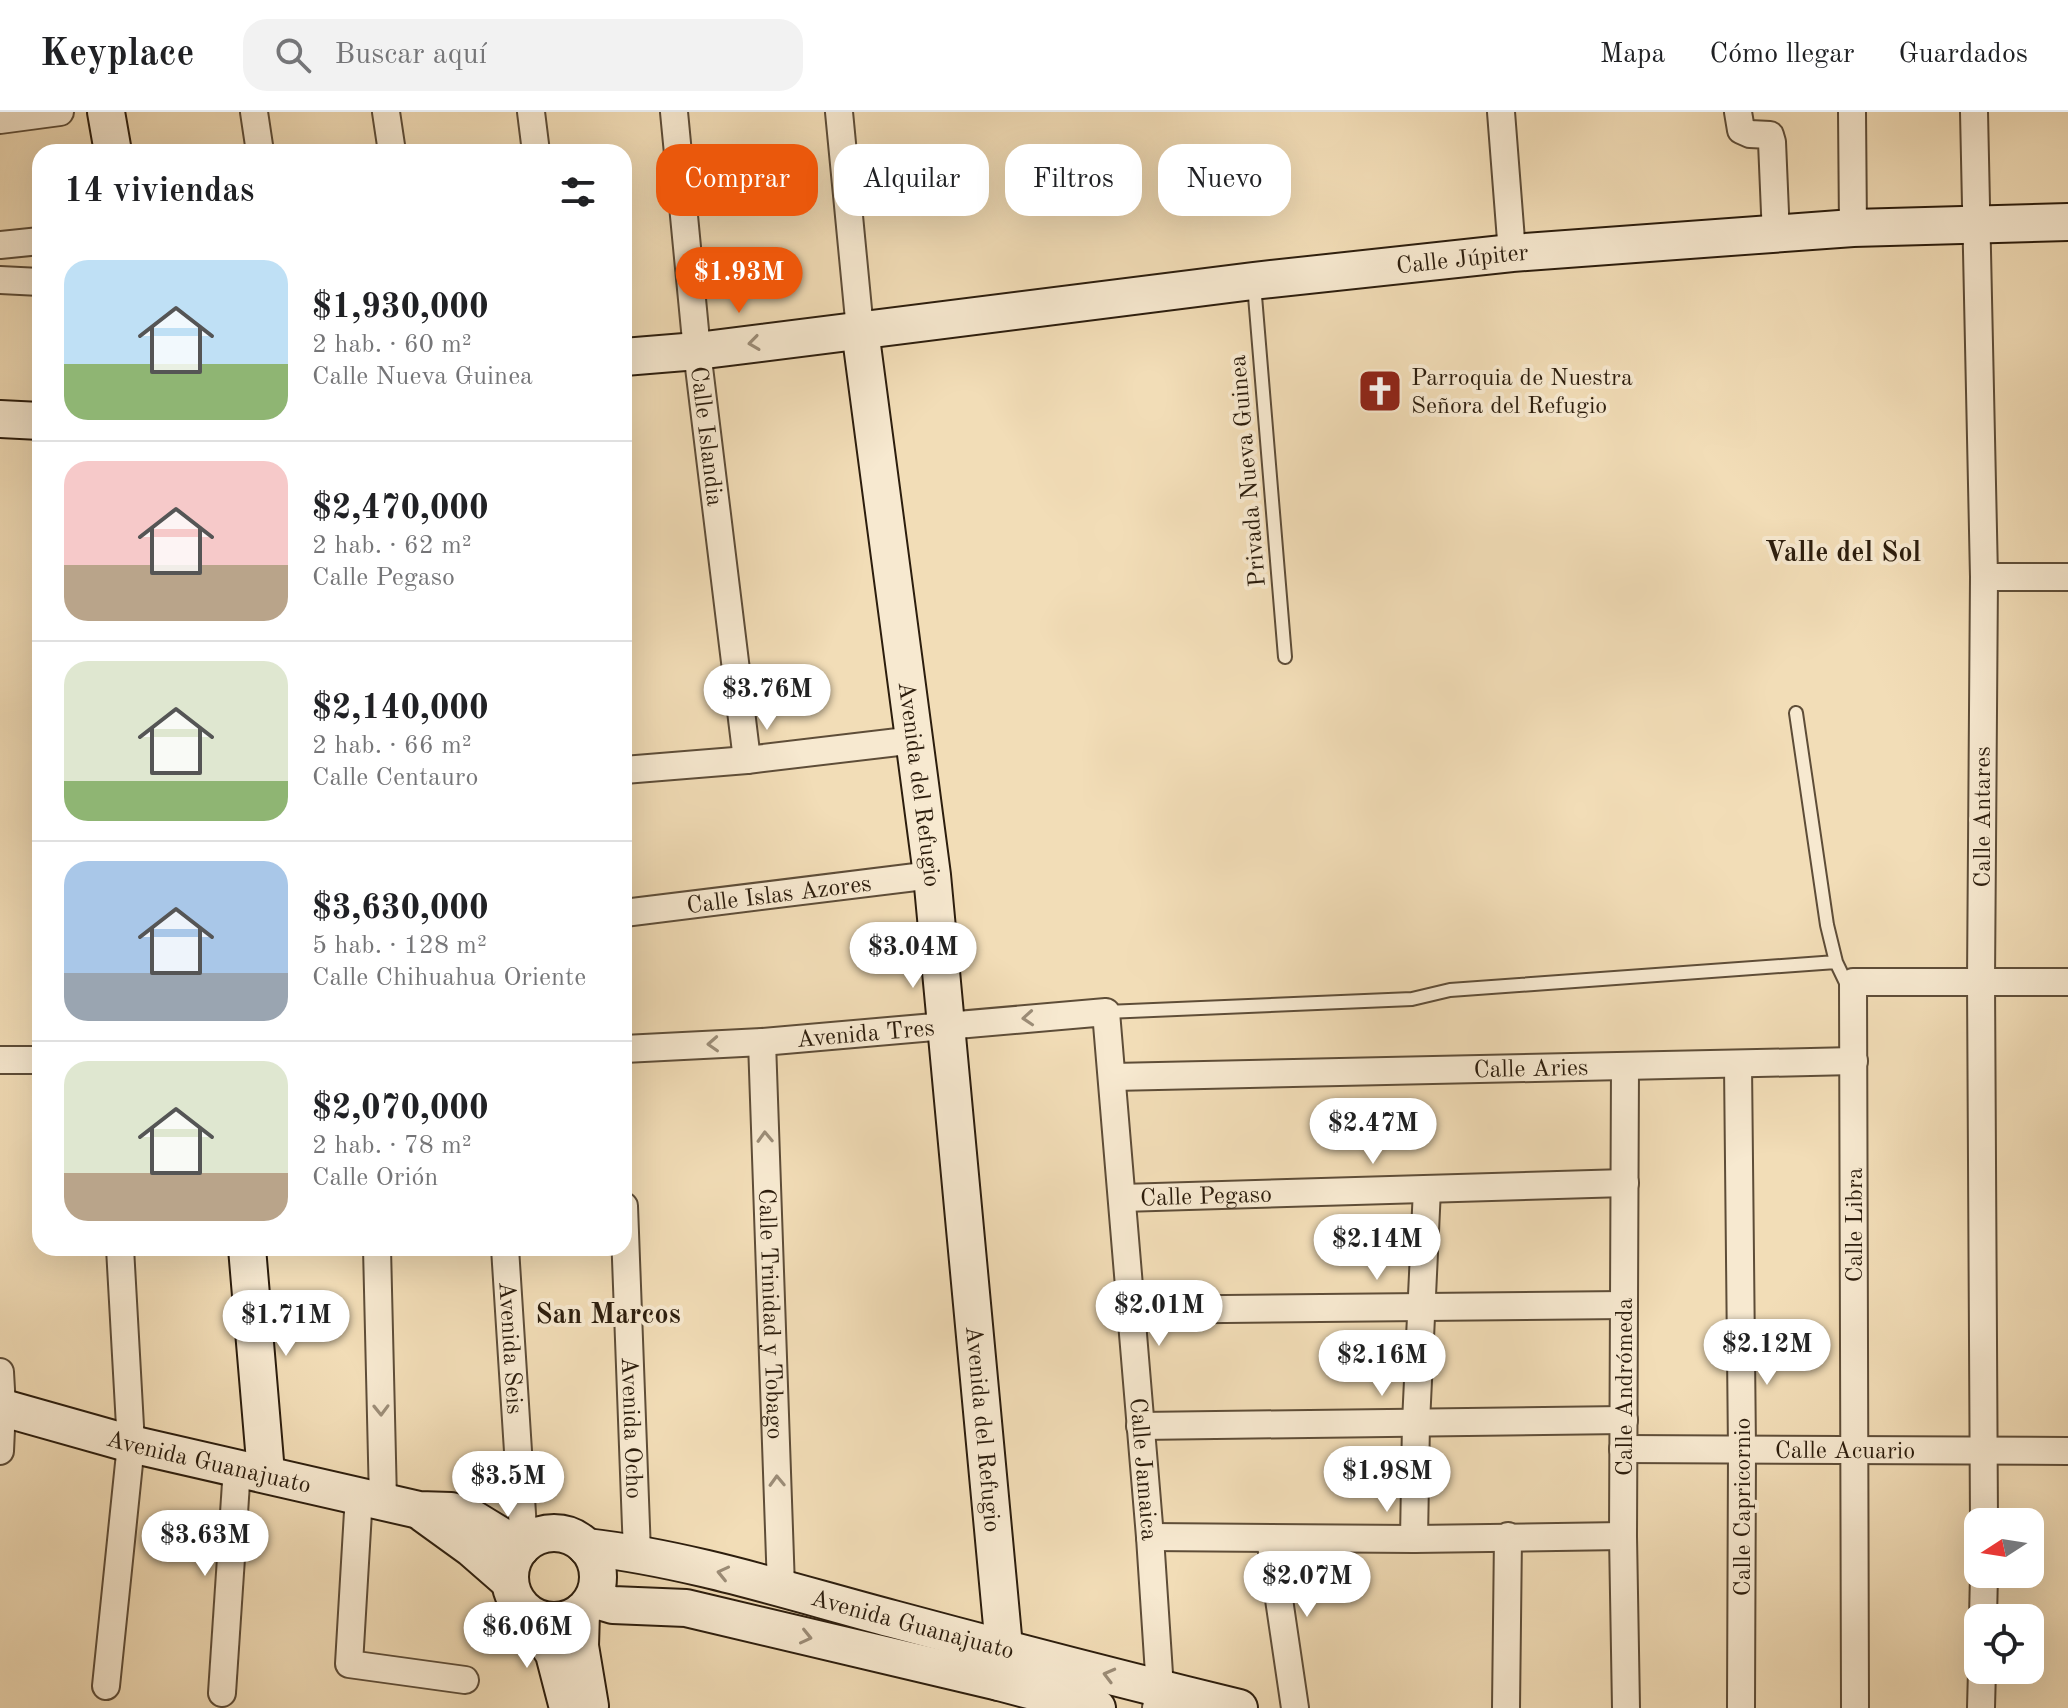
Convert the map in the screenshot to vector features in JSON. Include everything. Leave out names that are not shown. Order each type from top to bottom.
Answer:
[{"type":"street","points":[[0,120],[60,112]]},
{"type":"street","points":[[106,112],[112,144]]},
{"type":"street","points":[[254,112],[259,144]]},
{"type":"street","points":[[386,112],[391,144]]},
{"type":"street","points":[[531,112],[535,144]]},
{"type":"street","name":"Calle Islandia","points":[[674,112],[697,351],[747,760]]},
{"type":"street","name":"Avenida del Refugio","points":[[839,112],[860,330],[932,875],[1002,1664]]},
{"type":"street","points":[[1738,112],[1741,130],[1750,134],[1770,135],[1776,236]]},
{"type":"street","points":[[1852,112],[1853,228]]},
{"type":"street","name":"Calle Antares","points":[[1974,112],[1984,577],[1981,980],[1984,1508]]},
{"type":"street","points":[[1508,113],[1512,253]]},
{"type":"street","name":"Calle Júpiter","points":[[632,356],[1512,253],[1853,228],[2068,222]]},
{"type":"street","points":[[0,245],[32,242]]},
{"type":"street","points":[[0,280],[32,282]]},
{"type":"street","points":[[0,419],[32,421]]},
{"type":"street","points":[[1984,577],[2068,577]]},
{"type":"street","points":[[632,769],[747,760],[915,740]]},
{"type":"street","name":"Calle Islas Azores","points":[[632,912],[932,875]]},
{"type":"street","points":[[1848,980],[2068,982]]},
{"type":"street","name":"Calle Libra","points":[[1848,980],[1854,1061],[1855,1708]]},
{"type":"street","name":"Avenida Tres","points":[[632,1049],[762,1042],[1106,1012]]},
{"type":"street","name":"Calle Jamaica","points":[[1106,1012],[1150,1537],[1158,1698]]},
{"type":"street","name":"Calle Trinidad y Tobago","points":[[762,1042],[781,1587]]},
{"type":"street","points":[[0,1060],[32,1060]]},
{"type":"street","name":"Calle Aries","points":[[1113,1077],[1854,1061]]},
{"type":"street","name":"Calle Capricornio","points":[[1738,1065],[1741,1708]]},
{"type":"street","name":"Calle Andrómeda","points":[[1625,1067],[1623,1536],[1626,1708]]},
{"type":"street","name":"Calle Pegaso","points":[[1122,1198],[1625,1183]]},
{"type":"street","points":[[1414,1539],[1427,1189]]},
{"type":"street","points":[[106,1686],[131,1444],[120,1256]]},
{"type":"street","points":[[222,1693],[252,1470],[247,1256]]},
{"type":"street","points":[[377,1256],[371,1497],[349,1664],[465,1680]]},
{"type":"street","name":"Avenida Seis","points":[[505,1256],[523,1546]]},
{"type":"street","name":"Avenida Ocho","points":[[626,1256],[637,1553]]},
{"type":"street","points":[[1131,1310],[1624,1305]]},
{"type":"street","points":[[0,1372],[0,1451]]},
{"type":"street","name":"Avenida Guanajuato","points":[[1,1407],[131,1444],[419,1510],[451,1511],[470,1517],[523,1546]]},
{"type":"street","points":[[1140,1426],[1624,1420]]},
{"type":"street","name":"Calle Acuario","points":[[1623,1449],[2068,1451]]},
{"type":"street","name":"Avenida Guanajuato","points":[[419,1510],[471,1548],[510,1582]]},
{"type":"street","points":[[568,1708],[554,1654],[529,1614],[516,1600],[510,1582],[511,1567],[523,1546],[539,1536],[556,1533],[573,1537],[586,1547],[598,1572],[598,1581],[587,1606],[580,1646],[591,1708]]},
{"type":"street","points":[[1506,1708],[1508,1536]]},
{"type":"street","points":[[1150,1537],[1414,1539],[1623,1536]]},
{"type":"street","points":[[1270,1538],[1295,1708]]},
{"type":"street","name":"Avenida Guanajuato","points":[[586,1547],[637,1553],[781,1587],[892,1619],[1002,1664],[1097,1708]]},
{"type":"street","points":[[529,1614],[556,1622],[574,1617],[587,1606]]},
{"type":"street","name":"Avenida Guanajuato","points":[[587,1606],[686,1608],[1002,1664],[1158,1698],[1239,1708]]},
{"type":"street","points":[[1981,1708],[1982,1684]]},
{"type":"lane","name":"Privada Nueva Guinea","points":[[1253,281],[1285,657]]},
{"type":"lane","points":[[1106,1012],[1412,999],[1450,990],[1848,980],[1827,925],[1796,713]]},
{"type":"place","name":"Parroquia de Nuestra Señora del Refugio","points":[[1380,391]]},
{"type":"district","name":"Valle del Sol","points":[[1843,551]]},
{"type":"district","name":"San Marcos","points":[[608,1313]]}]
